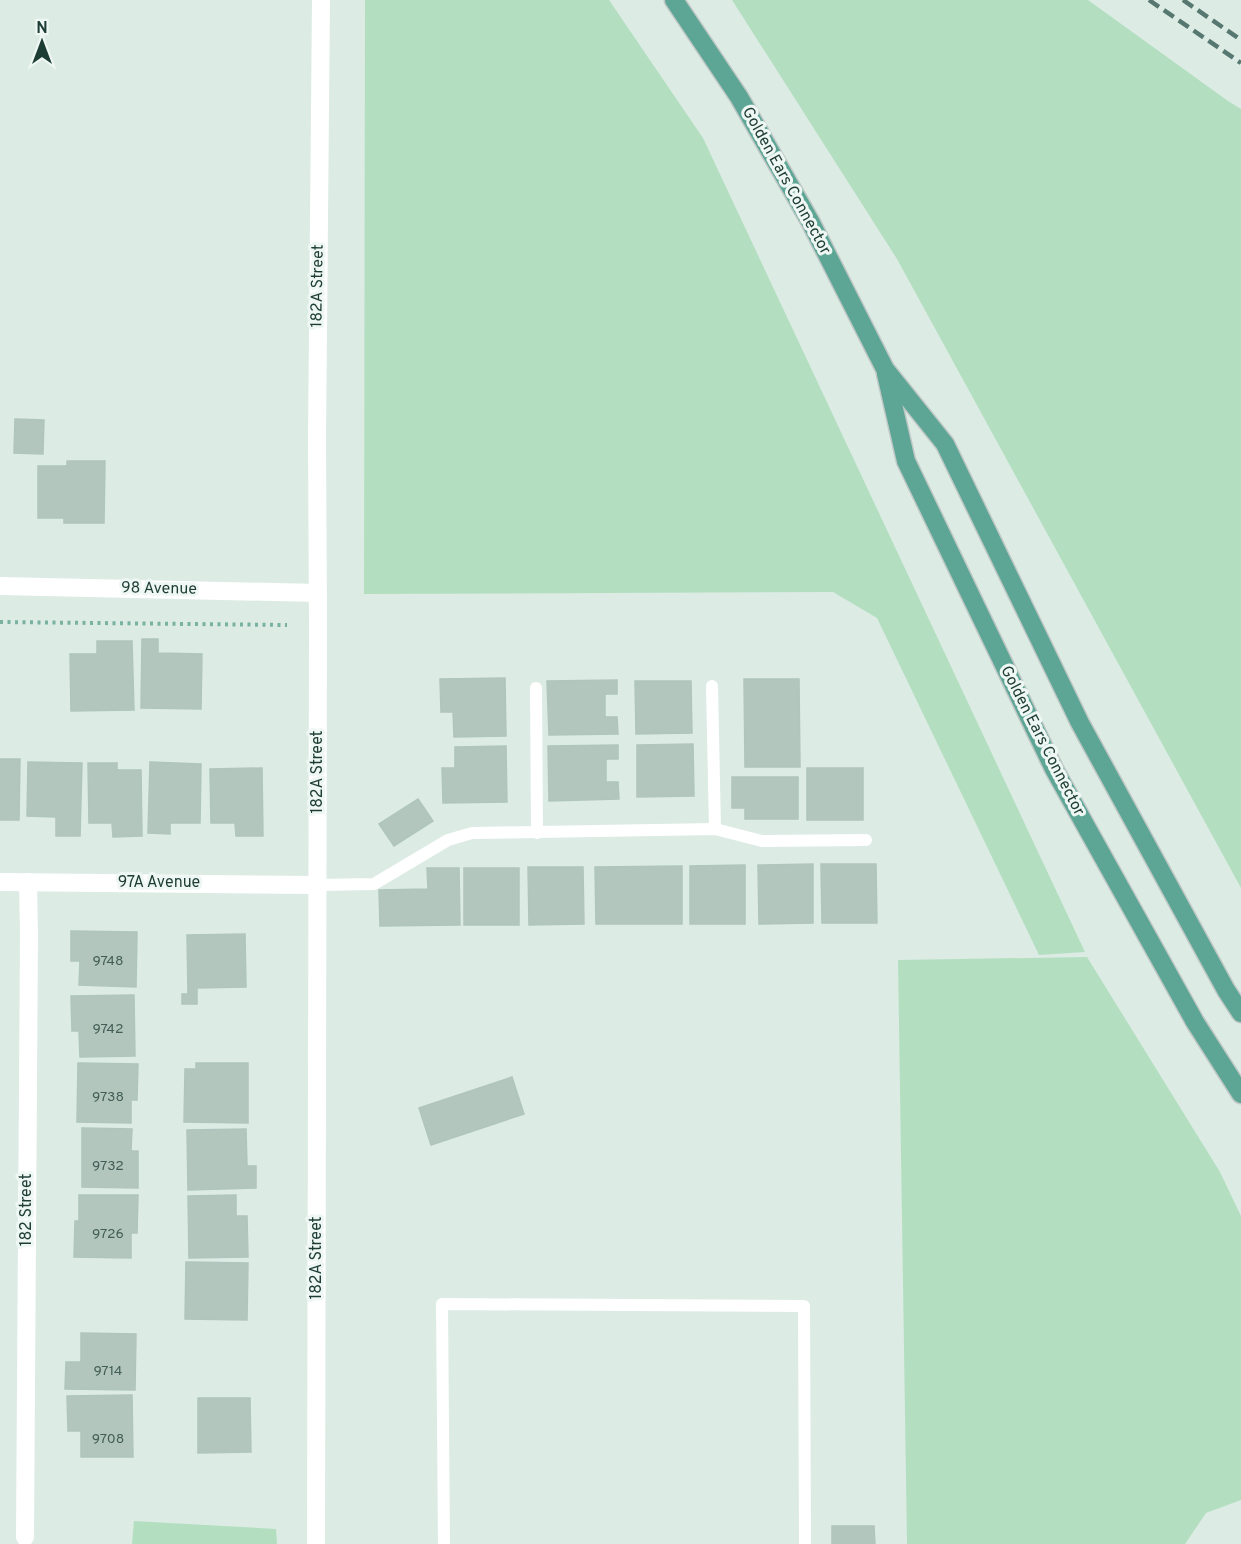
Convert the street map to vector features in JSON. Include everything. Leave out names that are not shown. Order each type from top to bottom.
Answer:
[{"type":"main road","name":"Golden Ears Connector","points":[[674,0],[739,97],[804,211],[885,369],[945,444],[1080,723],[1241,1013]]},
{"type":"main road","name":"Golden Ears Connector","points":[[885,369],[906,461],[1054,769],[1195,1022],[1241,1094]]},
{"type":"street","name":"182A Street","points":[[316,1544],[318,593],[316,438],[321,0]]},
{"type":"street","name":"98 Avenue","points":[[0,586],[318,593]]},
{"type":"street","name":"97A Avenue","points":[[0,882],[317,885]]},
{"type":"street","name":"182 Street","points":[[25,1537],[28,882]]},
{"type":"lane","points":[[712,686],[715,829]]},
{"type":"lane","points":[[536,688],[537,833]]},
{"type":"lane","points":[[317,885],[374,884],[448,840],[472,833],[715,829],[762,841],[866,840]]},
{"type":"lane","points":[[444,1544],[442,1304],[804,1306],[805,1544]]},
{"type":"path","points":[[0,622],[287,625]]},
{"type":"green space","points":[[365,0],[609,0],[703,138],[1085,952],[1039,955],[877,618],[833,592],[364,594]]},
{"type":"green space","points":[[732,0],[1088,0],[1241,109],[1241,888],[897,259]]},
{"type":"green space","points":[[1087,957],[1220,1172],[1241,1216],[1241,1500],[1206,1513],[1185,1544],[907,1544],[898,960]]},
{"type":"green space","points":[[134,1521],[276,1529],[277,1544],[132,1544]]},
{"type":"building","points":[[15,419],[44,420],[43,454],[14,453]]},
{"type":"building","points":[[67,461],[105,461],[104,523],[64,523],[64,518],[38,518],[38,466],[67,466]]},
{"type":"building","points":[[142,639],[158,639],[158,653],[202,654],[201,709],[141,708]]},
{"type":"building","points":[[97,641],[132,641],[134,710],[71,711],[70,654],[97,654]]},
{"type":"building","points":[[505,678],[506,736],[454,737],[453,712],[441,712],[440,679]]},
{"type":"building","points":[[744,679],[799,679],[800,767],[745,767]]},
{"type":"building","points":[[617,680],[617,694],[605,694],[605,717],[617,717],[618,734],[549,735],[547,681]]},
{"type":"building","points":[[635,681],[691,681],[692,733],[636,734]]},
{"type":"building","points":[[693,744],[694,796],[637,797],[637,745]]},
{"type":"building","points":[[618,745],[618,759],[606,759],[606,782],[618,782],[619,799],[549,801],[548,746]]},
{"type":"building","points":[[506,746],[507,802],[443,803],[442,768],[455,768],[455,747]]},
{"type":"building","points":[[0,759],[20,759],[19,820],[0,820]]},
{"type":"building","points":[[28,762],[82,763],[80,836],[56,836],[56,817],[27,816]]},
{"type":"building","points":[[150,762],[201,764],[200,823],[170,823],[170,834],[148,833]]},
{"type":"building","points":[[88,763],[117,763],[117,770],[141,770],[142,836],[113,837],[112,823],[89,823]]},
{"type":"building","points":[[262,768],[263,836],[236,836],[235,823],[211,823],[210,769]]},
{"type":"building","points":[[807,768],[863,768],[863,820],[807,820]]},
{"type":"building","points":[[732,777],[798,777],[798,819],[745,819],[745,808],[732,808]]},
{"type":"building","points":[[418,799],[433,821],[394,846],[379,824]]},
{"type":"building","points":[[813,864],[813,923],[759,924],[758,865]]},
{"type":"building","points":[[821,864],[876,864],[877,923],[822,923]]},
{"type":"building","points":[[745,865],[745,924],[690,924],[690,866]]},
{"type":"building","points":[[682,866],[682,924],[596,924],[595,867]]},
{"type":"building","points":[[528,867],[583,867],[584,924],[529,925]]},
{"type":"building","points":[[427,868],[459,868],[460,925],[380,926],[379,890],[428,889]]},
{"type":"building","points":[[464,868],[519,868],[519,925],[464,925]]},
{"type":"building","points":[[71,931],[137,932],[136,987],[79,985],[80,961],[71,961]]},
{"type":"building","points":[[245,934],[246,987],[197,988],[197,1004],[182,1004],[182,994],[188,994],[187,935]]},
{"type":"building","points":[[134,995],[135,1056],[80,1057],[79,1031],[72,1031],[71,996]]},
{"type":"building","points":[[78,1063],[138,1064],[137,1100],[131,1100],[131,1123],[77,1122]]},
{"type":"building","points":[[196,1063],[248,1063],[248,1123],[184,1122],[185,1069],[196,1069]]},
{"type":"building","points":[[512,1077],[524,1114],[431,1145],[419,1108]]},
{"type":"building","points":[[82,1128],[132,1129],[131,1151],[138,1151],[138,1188],[82,1187]]},
{"type":"building","points":[[246,1129],[247,1166],[256,1166],[256,1188],[188,1190],[187,1130]]},
{"type":"building","points":[[79,1195],[138,1195],[137,1233],[131,1233],[131,1258],[74,1257],[75,1221],[79,1221]]},
{"type":"building","points":[[236,1195],[236,1216],[247,1216],[248,1257],[189,1258],[188,1196]]},
{"type":"building","points":[[186,1262],[248,1263],[247,1320],[185,1319]]},
{"type":"building","points":[[81,1333],[136,1334],[135,1390],[65,1389],[66,1362],[81,1362]]},
{"type":"building","points":[[132,1395],[133,1457],[81,1457],[81,1431],[68,1431],[67,1396]]},
{"type":"building","points":[[198,1398],[250,1398],[251,1452],[198,1453]]},
{"type":"building","points":[[832,1526],[874,1526],[875,1544],[832,1544]]},
{"type":"railway","points":[[1149,0],[1241,63]]},
{"type":"railway","points":[[1183,0],[1241,40]]}]
